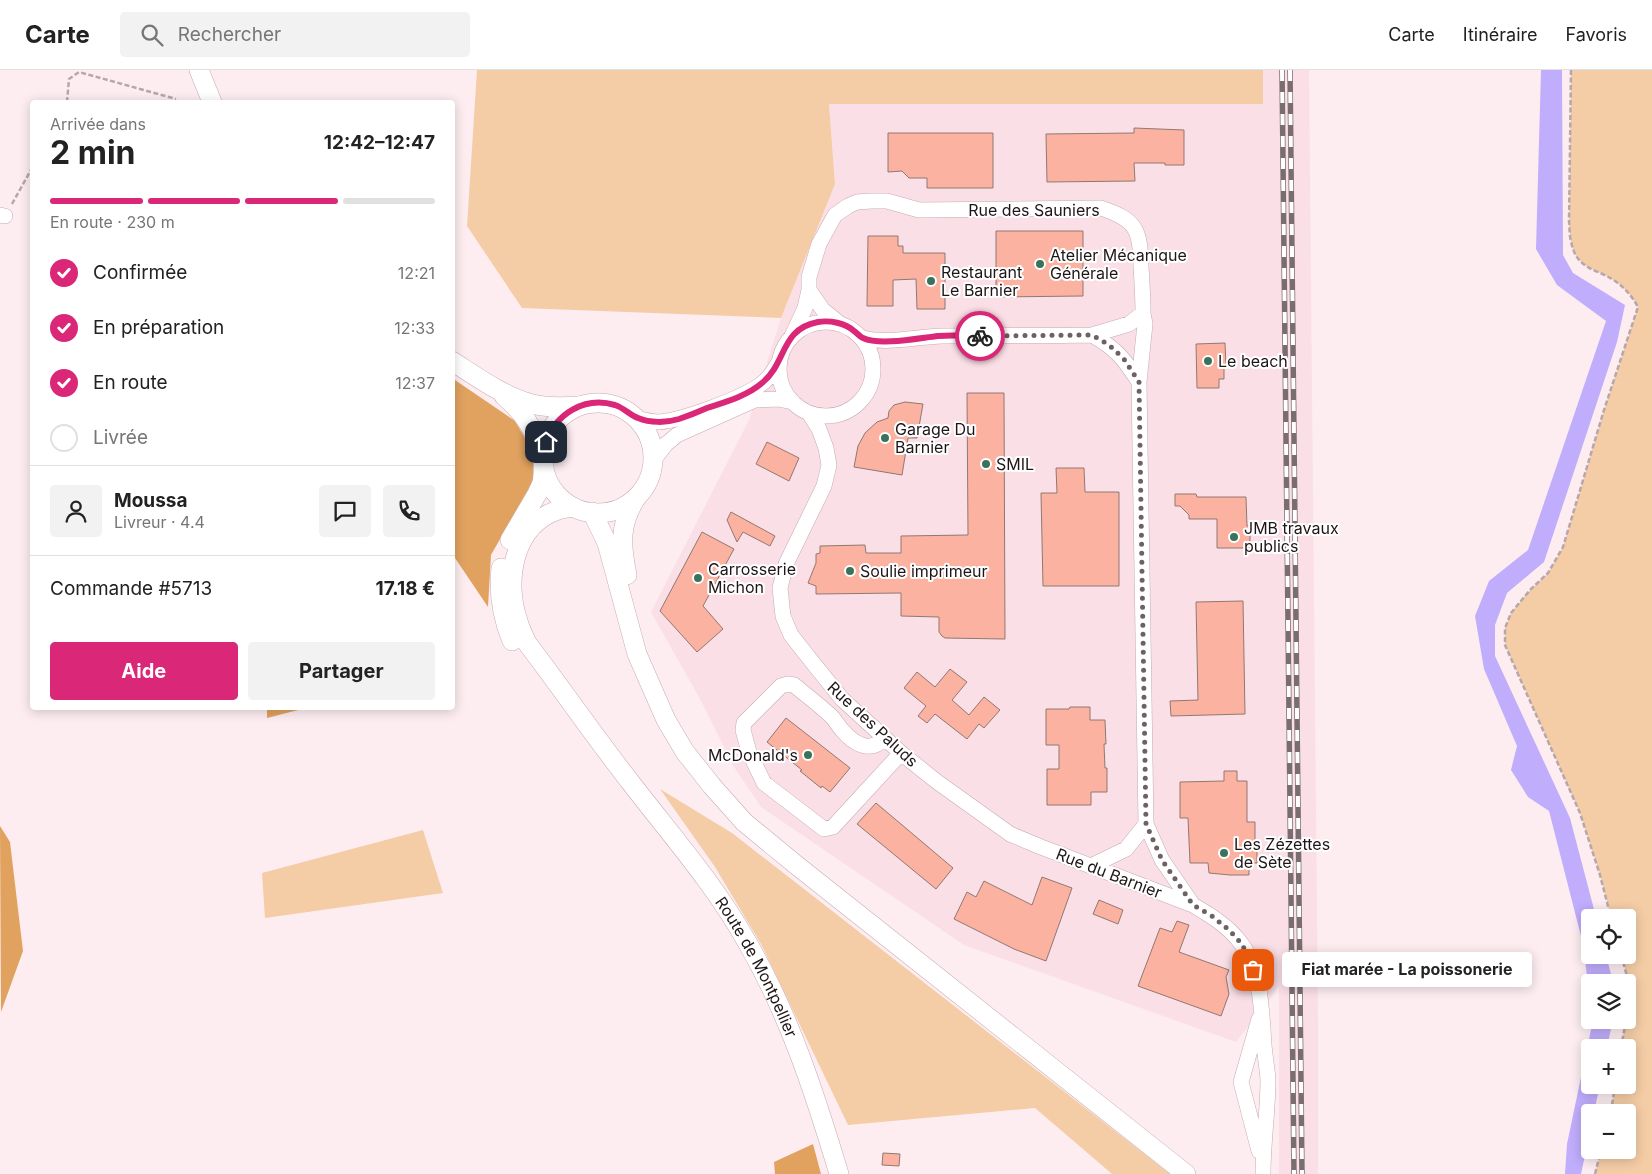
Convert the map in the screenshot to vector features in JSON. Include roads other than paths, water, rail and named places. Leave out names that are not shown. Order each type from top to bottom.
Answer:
[{"type":"main road","points":[[199,70],[211,100]]},
{"type":"main road","points":[[455,362],[491,386],[513,404],[525,418],[534,431],[551,486],[557,494],[573,507]]},
{"type":"main road","points":[[491,386],[532,404],[546,406],[580,406],[597,403],[614,405],[636,418],[650,438],[653,461],[648,480],[628,511],[622,536],[623,554],[651,686]]},
{"type":"main road","points":[[580,406],[571,410],[549,432],[542,483],[507,546],[502,562],[500,601],[505,625],[515,649],[532,671],[630,782]]},
{"type":"main road","points":[[630,782],[527,643],[517,621],[512,580],[514,563],[520,543],[529,529],[545,516],[558,509],[573,507],[592,512],[612,511],[630,503],[638,496]]},
{"type":"main road","points":[[592,512],[607,543],[637,654],[666,720],[686,752],[712,786],[744,822],[803,871],[1186,1174]]},
{"type":"main road","name":"Route de Montpellier","points":[[630,782],[685,850],[748,942],[790,1025],[839,1174]]},
{"type":"street","name":"Rue des Sauniers","points":[[792,336],[805,308],[809,290],[809,277],[819,244],[834,215],[841,209],[857,202],[887,201],[919,210],[1101,208],[1115,213],[1134,226],[1139,235],[1140,242],[1145,324],[1139,382],[1146,824],[1162,860],[1193,905]]},
{"type":"street","points":[[653,461],[666,444],[677,435],[756,400],[778,399],[792,402],[809,413],[831,416],[853,408],[864,396],[872,380],[873,369],[868,347],[852,329],[840,324],[823,310],[809,290]]},
{"type":"street","points":[[862,338],[877,341],[909,340],[940,336],[1092,335],[1129,324],[1143,313]]},
{"type":"street","points":[[636,418],[651,422],[678,419],[742,396],[772,375],[782,352],[792,336],[809,324],[820,322],[840,324]]},
{"type":"street","points":[[1092,335],[1109,345],[1124,359],[1139,382]]},
{"type":"street","points":[[779,362],[781,384],[792,402]]},
{"type":"street","name":"Rue des Paluds","points":[[809,413],[819,429],[826,448],[829,465],[824,486],[786,564],[780,588],[783,616],[791,635],[842,699],[901,753],[936,781],[1010,834],[1041,847]]},
{"type":"street","points":[[885,738],[880,743],[871,747],[858,745],[842,731],[832,717],[794,685],[788,684],[781,686],[744,722],[743,730],[749,752],[764,783],[824,829],[833,827],[901,753]]},
{"type":"street","points":[[1091,866],[1126,849],[1146,824]]},
{"type":"street","name":"Rue du Barnier","points":[[1041,847],[1193,905],[1212,916],[1241,943],[1250,959],[1257,982],[1262,1011],[1268,1079],[1263,1169]]},
{"type":"street","name":"Rue du Barnier","points":[[1262,1011],[1241,1082],[1263,1169]]},
{"type":"street","points":[[1246,1063],[1266,1064]]},
{"type":"railway","points":[[1282,70],[1294,1174]]},
{"type":"railway","points":[[1290,70],[1302,1174]]},
{"type":"place","name":"Atelier Mécanique Générale","points":[[1040,264]]},
{"type":"place","name":"Restaurant Le Barnier","points":[[931,281]]},
{"type":"place","name":"Le beach","points":[[1208,361]]},
{"type":"place","name":"Garage Du Barnier","points":[[885,438]]},
{"type":"place","name":"SMIL","points":[[986,464]]},
{"type":"place","name":"JMB travaux publics","points":[[1234,537]]},
{"type":"place","name":"Soulie imprimeur","points":[[850,571]]},
{"type":"place","name":"Carrosserie Michon","points":[[698,578]]},
{"type":"place","name":"McDonald's","points":[[808,755]]},
{"type":"place","name":"Les Zézettes de Sète","points":[[1224,853]]},
{"type":"place","name":"Fiat marée - La poissonerie","points":[[1253,970]]}]
